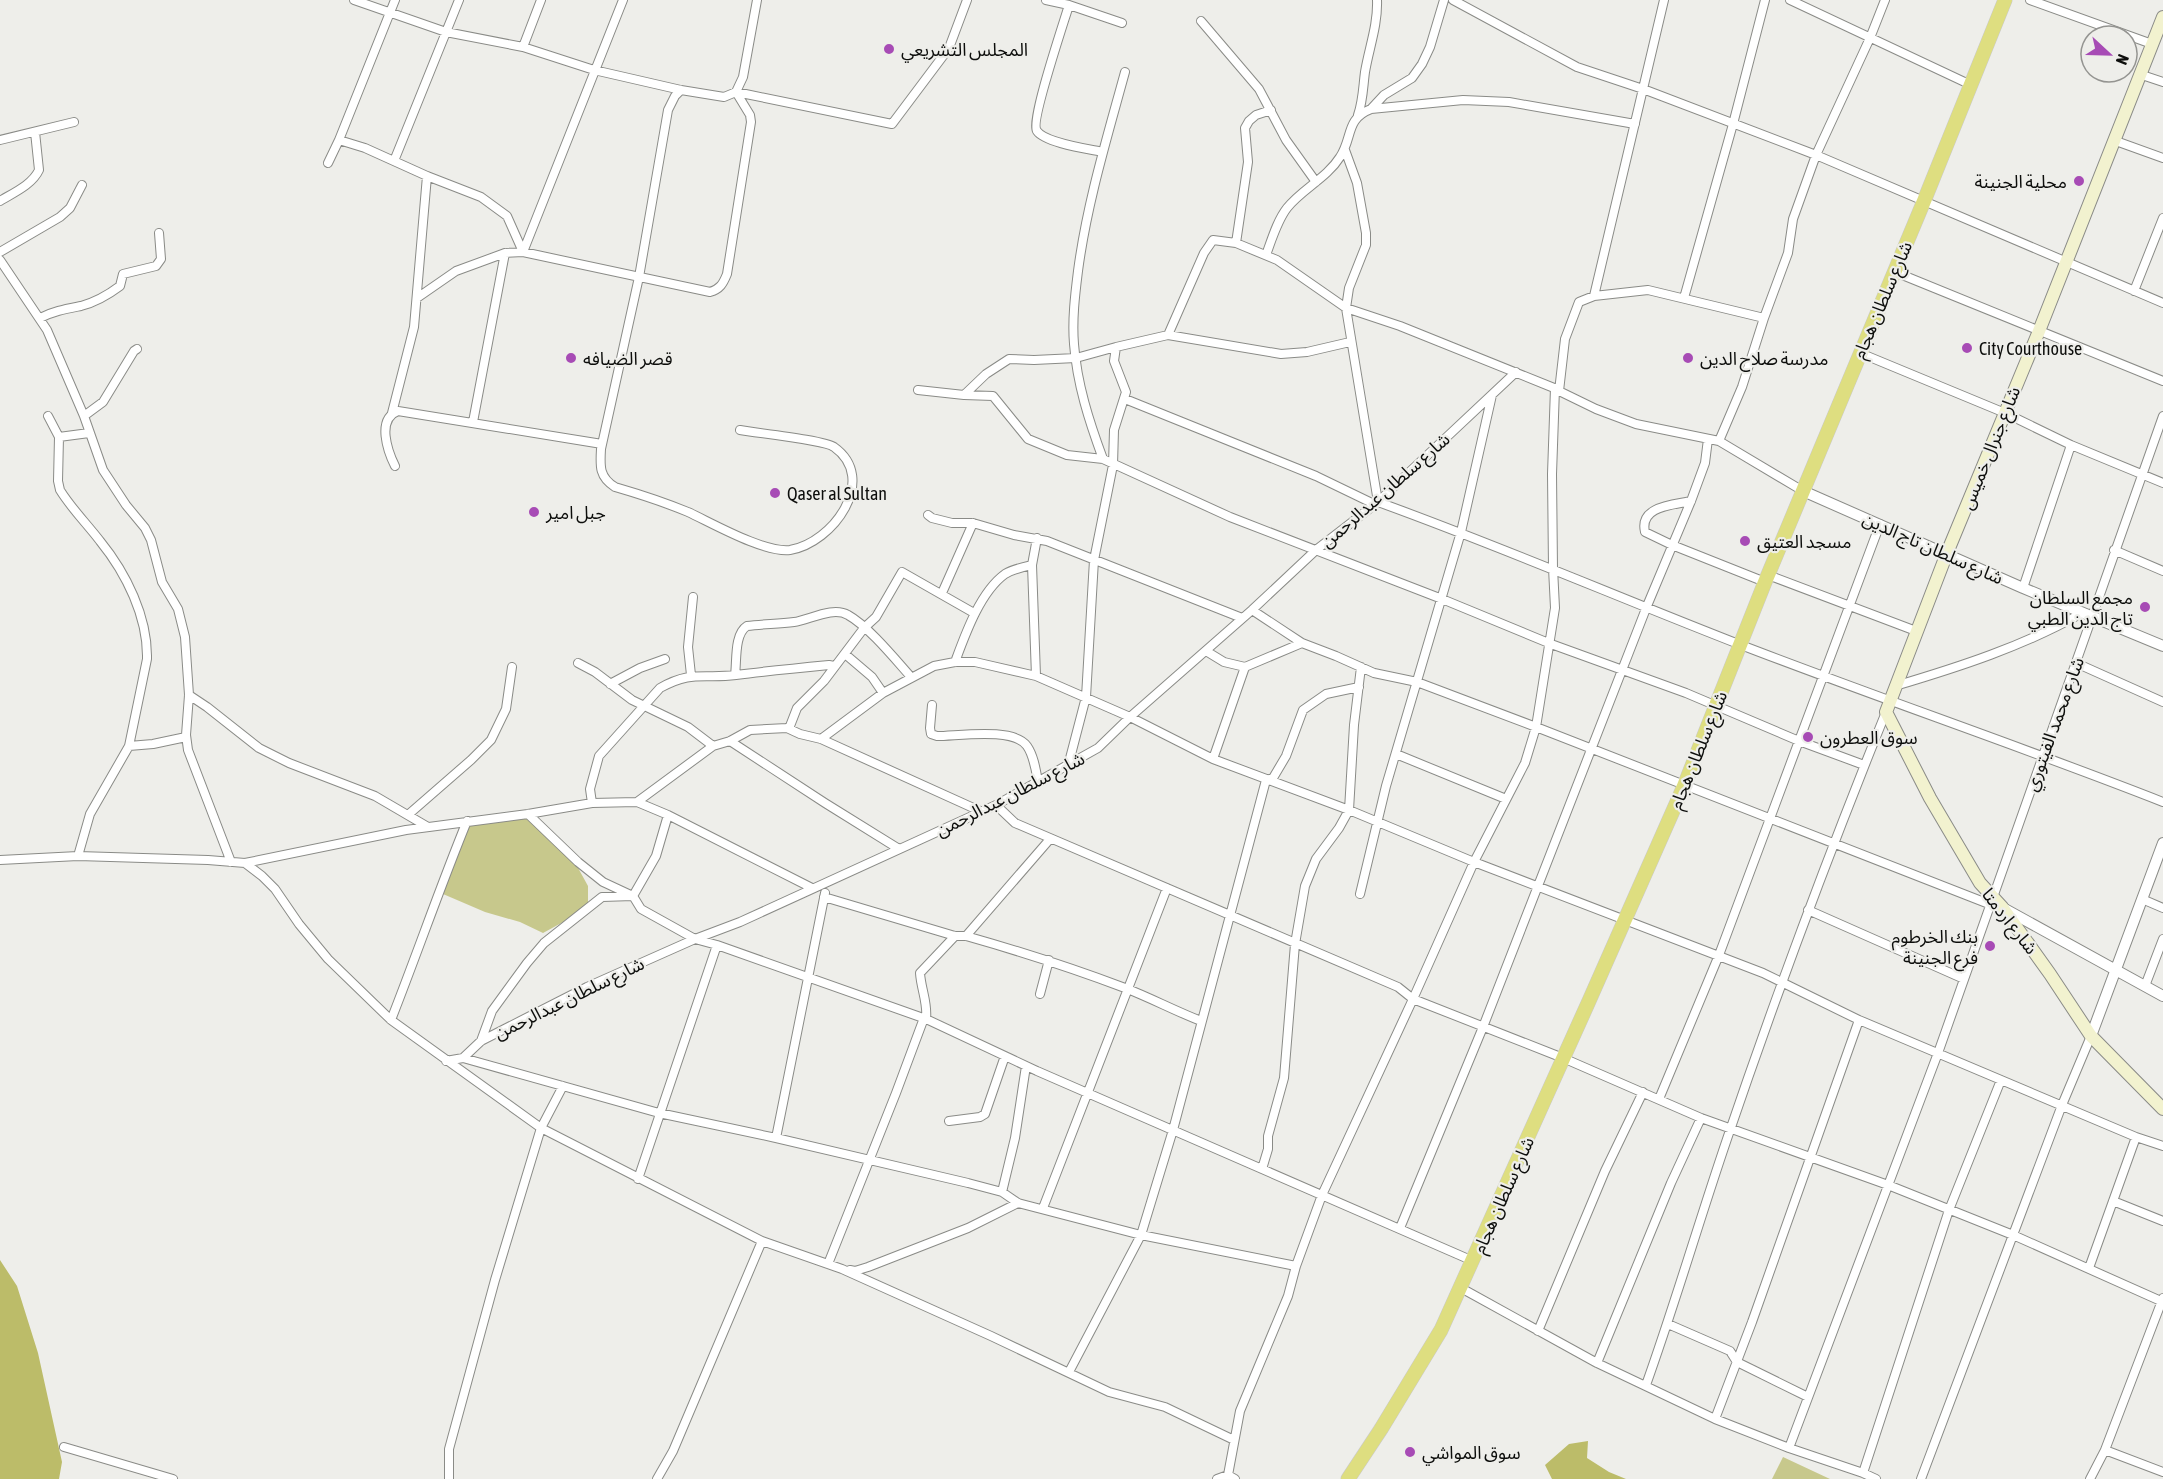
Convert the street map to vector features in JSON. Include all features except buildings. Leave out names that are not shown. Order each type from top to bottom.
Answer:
[{"type":"highway","name":"شارع سلطان هجام","points":[[1348,1479],[1422,1364],[1473,1261],[1684,786],[1740,644],[2005,0]]},
{"type":"main road","name":"شارع جنرال خميس","points":[[2139,74],[2163,17]]},
{"type":"main road","name":"شارع جنرال خميس","points":[[1888,706],[2135,84]]},
{"type":"main road","name":"شارع اردمتا","points":[[1888,706],[1930,798],[1980,883],[2050,974],[2091,1036],[2163,1109]]},
{"type":"street","points":[[354,0],[446,32],[523,47],[594,70],[681,90],[724,97],[736,92],[892,124],[948,48],[967,0]]},
{"type":"street","points":[[328,164],[396,0]]},
{"type":"street","points":[[394,161],[459,0]]},
{"type":"street","points":[[523,47],[542,0]]},
{"type":"street","points":[[523,252],[623,0]]},
{"type":"street","points":[[736,92],[743,77],[757,0]]},
{"type":"street","points":[[1046,0],[1069,5],[1122,24]]},
{"type":"street","points":[[1266,255],[1288,208],[1335,166],[1345,150],[1352,124],[1362,104],[1375,30],[1377,0]]},
{"type":"street","points":[[1371,109],[1384,95],[1412,78],[1422,64],[1430,47],[1444,0]]},
{"type":"street","points":[[1453,0],[1576,67],[1643,89],[1816,155],[2163,303]]},
{"type":"street","points":[[1594,296],[1664,0]]},
{"type":"street","points":[[1684,298],[1765,0]]},
{"type":"street","points":[[1790,0],[1971,85]]},
{"type":"street","points":[[1719,441],[1742,387],[1788,253],[1793,219],[1816,155],[1885,0]]},
{"type":"street","points":[[2030,0],[2152,44]]},
{"type":"street","points":[[1069,5],[1038,106],[1035,129],[1048,139],[1103,152]]},
{"type":"street","points":[[1201,21],[1259,88],[1286,140],[1316,182]]},
{"type":"street","points":[[1102,459],[1081,395],[1074,323],[1086,217],[1125,72]]},
{"type":"street","points":[[2139,74],[2163,82]]},
{"type":"street","points":[[681,90],[668,110],[639,277],[602,444],[601,471],[606,482],[615,487],[688,512],[724,530],[774,548],[789,550],[823,535],[835,524],[850,498],[853,484],[851,469],[846,457],[832,445],[740,430]]},
{"type":"street","points":[[417,298],[456,271],[505,253],[523,252],[710,292],[717,290],[723,284],[727,274],[751,122],[750,115],[736,92]]},
{"type":"street","points":[[1358,115],[1371,109],[1463,100],[1509,102],[1635,124]]},
{"type":"street","points":[[1236,243],[1248,162],[1245,128],[1256,115],[1271,110]]},
{"type":"street","points":[[0,140],[74,122]]},
{"type":"street","points":[[0,201],[28,184],[37,175],[39,170],[35,132]]},
{"type":"street","points":[[339,140],[365,148],[481,197],[507,216],[523,252]]},
{"type":"street","points":[[2113,140],[2163,158]]},
{"type":"street","points":[[1345,150],[1357,183],[1366,233],[1366,244],[1349,288],[1346,309],[1367,428],[1376,503]]},
{"type":"street","points":[[395,466],[386,442],[388,420],[407,360],[414,327],[427,176]]},
{"type":"street","points":[[0,252],[70,208],[82,185]]},
{"type":"street","points":[[2134,291],[2163,218]]},
{"type":"street","points":[[40,318],[61,309],[99,300],[120,286],[123,274],[158,265],[161,255],[159,233]]},
{"type":"street","points":[[1168,335],[1207,247],[1213,240],[1236,243],[1290,268],[1346,309],[1383,320],[1516,372],[1596,409],[1636,424],[1719,441],[1803,491]]},
{"type":"street","points":[[473,422],[505,253]]},
{"type":"street","points":[[0,260],[47,330],[84,416],[104,470],[152,540],[162,582],[178,609],[185,637],[189,695],[186,737],[188,750],[231,862]]},
{"type":"street","points":[[1895,272],[2163,381]]},
{"type":"street","points":[[1217,1479],[1232,1477],[1234,1440],[1240,1411],[1288,1296],[1296,1266],[1322,1195],[1474,862],[1525,763],[1536,727],[1551,644],[1555,608],[1552,474],[1557,389],[1566,339],[1578,302],[1594,296],[1648,290],[1764,318]]},
{"type":"street","points":[[964,395],[986,374],[1009,359],[1076,358],[1168,335],[1281,354],[1307,352],[1350,342]]},
{"type":"street","points":[[1068,766],[1086,697],[1094,560],[1113,465],[1114,430],[1126,392],[1114,361],[1116,347]]},
{"type":"street","points":[[84,416],[102,402],[130,356],[137,349]]},
{"type":"street","points":[[1860,353],[2005,413],[2071,445],[2163,483]]},
{"type":"street","name":"شارع سلطان عبدالرحمن","points":[[463,1058],[481,1041],[587,987],[695,939],[740,922],[996,805],[1098,748],[1316,550],[1376,503],[1516,372]]},
{"type":"street","points":[[918,390],[993,396],[1028,439],[1067,455],[1102,459],[1230,517],[1864,765]]},
{"type":"street","points":[[1360,894],[1377,822],[1461,532],[1492,394]]},
{"type":"street","points":[[1125,399],[1316,476],[1376,503],[1461,532],[1740,644],[1824,675],[1888,706],[2043,755],[2163,802]]},
{"type":"street","points":[[392,413],[407,411],[602,444]]},
{"type":"street","points":[[48,416],[59,437],[58,481],[60,490],[120,568],[133,594],[146,636],[147,659],[129,746],[90,814],[78,856]]},
{"type":"street","name":"شارع محمد الفيتوري","points":[[1789,1448],[1964,979],[1995,902],[2076,663],[2087,615],[2114,550],[2163,416]]},
{"type":"street","points":[[59,437],[89,433]]},
{"type":"street","points":[[1400,1228],[1483,1027],[1647,606],[1691,501],[1705,463],[1708,439]]},
{"type":"street","points":[[2023,588],[2071,445]]},
{"type":"street","name":"شارع سلطان تاج الدين","points":[[1803,491],[2023,588],[2163,646]]},
{"type":"street","points":[[1691,501],[1653,510],[1646,516],[1643,524],[1645,532],[1672,545],[1916,631]]},
{"type":"street","points":[[928,515],[952,523],[973,523],[1014,535],[1037,538],[1242,618]]},
{"type":"street","points":[[942,593],[973,523]]},
{"type":"street","points":[[1659,1099],[1719,955],[1880,524]]},
{"type":"street","points":[[1036,676],[1032,565],[1037,538]]},
{"type":"street","points":[[2114,550],[2163,571]]},
{"type":"street","points":[[955,662],[974,613],[1006,573],[1032,565]]},
{"type":"street","points":[[787,728],[797,708],[824,681],[864,628],[884,606],[902,572],[974,613]]},
{"type":"street","points":[[691,675],[688,647],[693,597]]},
{"type":"street","points":[[1252,610],[1302,643],[1374,673],[1417,682],[1834,844],[1995,902],[2163,996]]},
{"type":"street","points":[[735,675],[739,635],[747,626],[795,622],[839,613],[847,614],[864,628],[889,651],[911,677]]},
{"type":"street","points":[[1895,686],[1983,658],[2087,615]]},
{"type":"street","points":[[1206,651],[1224,662],[1245,667],[1302,643]]},
{"type":"street","points":[[844,654],[872,677],[884,693]]},
{"type":"street","points":[[609,684],[640,668],[665,659]]},
{"type":"street","points":[[821,739],[884,693],[934,666],[955,662],[975,662],[1036,676],[1130,717],[1213,759],[1349,810],[1624,921],[1719,955],[1782,981],[1858,1020],[2136,1137],[2163,1146]]},
{"type":"street","points":[[578,663],[643,705],[688,727],[713,746]]},
{"type":"street","points":[[2076,663],[2163,702]]},
{"type":"street","points":[[592,803],[590,789],[599,756],[660,688],[691,675],[735,675],[834,666]]},
{"type":"street","points":[[409,814],[491,740],[506,709],[512,667]]},
{"type":"street","points":[[1213,759],[1245,667]]},
{"type":"street","points":[[1263,1169],[1268,1149],[1268,1137],[1284,1078],[1299,913],[1311,869],[1349,810],[1361,667]]},
{"type":"street","points":[[1266,780],[1273,778],[1286,756],[1303,710],[1326,694],[1359,687]]},
{"type":"street","points":[[189,695],[260,748],[289,763],[375,796],[428,827]]},
{"type":"street","points":[[932,705],[930,728],[932,735],[991,734],[1009,736],[1021,741],[1028,747],[1038,782]]},
{"type":"street","points":[[1646,1385],[1782,981],[1888,706]]},
{"type":"street","points":[[637,802],[713,746],[730,741],[750,730],[787,728],[821,739],[980,811]]},
{"type":"street","points":[[129,746],[186,737]]},
{"type":"street","points":[[730,741],[899,849]]},
{"type":"street","points":[[1396,754],[1506,799]]},
{"type":"street","points":[[1069,1372],[1141,1235],[1173,1130],[1266,780]]},
{"type":"street","points":[[0,860],[78,856],[245,864],[428,827],[592,803],[637,802],[668,815],[812,888]]},
{"type":"street","points":[[996,805],[1015,823],[1398,987],[1413,999],[1563,1058],[1701,1118],[1888,1185],[2013,1235],[2163,1300],[2105,1450],[2090,1479]]},
{"type":"street","points":[[528,814],[578,862],[603,882],[633,897],[640,909],[695,939],[808,976],[925,1019],[1026,1066],[1473,1261]]},
{"type":"street","points":[[633,897],[656,856],[668,815]]},
{"type":"street","points":[[391,1020],[467,821]]},
{"type":"street","points":[[966,936],[1050,839]]},
{"type":"street","points":[[1921,1479],[2163,843]]},
{"type":"street","points":[[245,864],[275,889],[299,924],[328,958],[391,1020],[541,1128],[762,1241],[842,1269],[1109,1392],[1165,1407],[1234,1440]]},
{"type":"street","points":[[776,1138],[825,884]]},
{"type":"street","points":[[1043,1209],[1167,888]]},
{"type":"street","points":[[481,1041],[492,1011],[544,943],[602,897],[633,897]]},
{"type":"street","points":[[824,897],[955,936],[966,936],[1049,960],[1127,989],[1164,1007],[1202,1021]]},
{"type":"street","points":[[2142,899],[2163,908]]},
{"type":"street","points":[[1808,910],[1964,979]]},
{"type":"street","points":[[828,1264],[925,1019],[927,1010],[921,988],[920,973],[955,936]]},
{"type":"street","points":[[2145,986],[2163,939]]},
{"type":"street","points":[[638,1179],[717,945]]},
{"type":"street","points":[[1040,994],[1049,960]]},
{"type":"street","points":[[1714,1419],[1811,1157],[1858,1020]]},
{"type":"street","points":[[949,1121],[980,1117],[985,1114],[1005,1056]]},
{"type":"street","points":[[446,1061],[463,1058],[659,1113],[776,1138],[1002,1192],[1018,1203],[1141,1235],[1296,1266]]},
{"type":"street","points":[[1002,1192],[1015,1138],[1026,1066]]},
{"type":"street","points":[[1863,1473],[1949,1210],[2001,1080]]},
{"type":"street","points":[[449,1479],[448,1449],[469,1371],[541,1128],[563,1086]]},
{"type":"street","points":[[1538,1331],[1605,1171],[1643,1092]]},
{"type":"street","points":[[1597,1363],[1671,1183],[1701,1118]]},
{"type":"street","points":[[2089,1268],[2136,1137]]},
{"type":"street","points":[[2113,1201],[2163,1221]]},
{"type":"street","points":[[842,1269],[855,1271],[868,1267],[975,1225],[1018,1203]]},
{"type":"street","points":[[657,1479],[673,1451],[762,1241]]},
{"type":"street","points":[[1461,1288],[1597,1363],[1714,1419],[1876,1479]]},
{"type":"street","points":[[1668,1324],[1730,1351],[1737,1362],[1808,1397]]},
{"type":"street","points":[[64,1446],[173,1479]]},
{"type":"street","points":[[2105,1450],[2163,1472]]},
{"type":"green space","points":[[529,818],[577,866],[588,886],[588,904],[565,921],[543,933],[520,922],[485,912],[443,894],[469,825]]},
{"type":"green space","points":[[1783,1457],[1830,1479],[1772,1479]]},
{"type":"shaded area","points":[[0,1260],[17,1286],[38,1353],[62,1462],[59,1479],[0,1479]]},
{"type":"shaded area","points":[[1588,1441],[1587,1458],[1609,1472],[1626,1479],[1552,1479],[1545,1465],[1569,1444]]},
{"type":"place","name":"المجلس التشريعي","points":[[889,49]]},
{"type":"place","name":"محلية الجنينة","points":[[2079,181]]},
{"type":"place","name":"City Courthouse","points":[[1967,348]]},
{"type":"place","name":"قصر الضيافه","points":[[571,358]]},
{"type":"place","name":"مدرسة صلاح الدين","points":[[1688,358]]},
{"type":"place","name":"Qaser al Sultan","points":[[775,493]]},
{"type":"place","name":"جبل امير","points":[[534,512]]},
{"type":"place","name":"مسجد العتيق","points":[[1745,541]]},
{"type":"place","name":"مجمع السلطان تاج الدين الطبي","points":[[2145,607]]},
{"type":"place","name":"سوق العطرون","points":[[1808,737]]},
{"type":"place","name":"بنك الخرطوم فرع الجنينة","points":[[1990,946]]},
{"type":"place","name":"سوق المواشي","points":[[1410,1452]]}]
